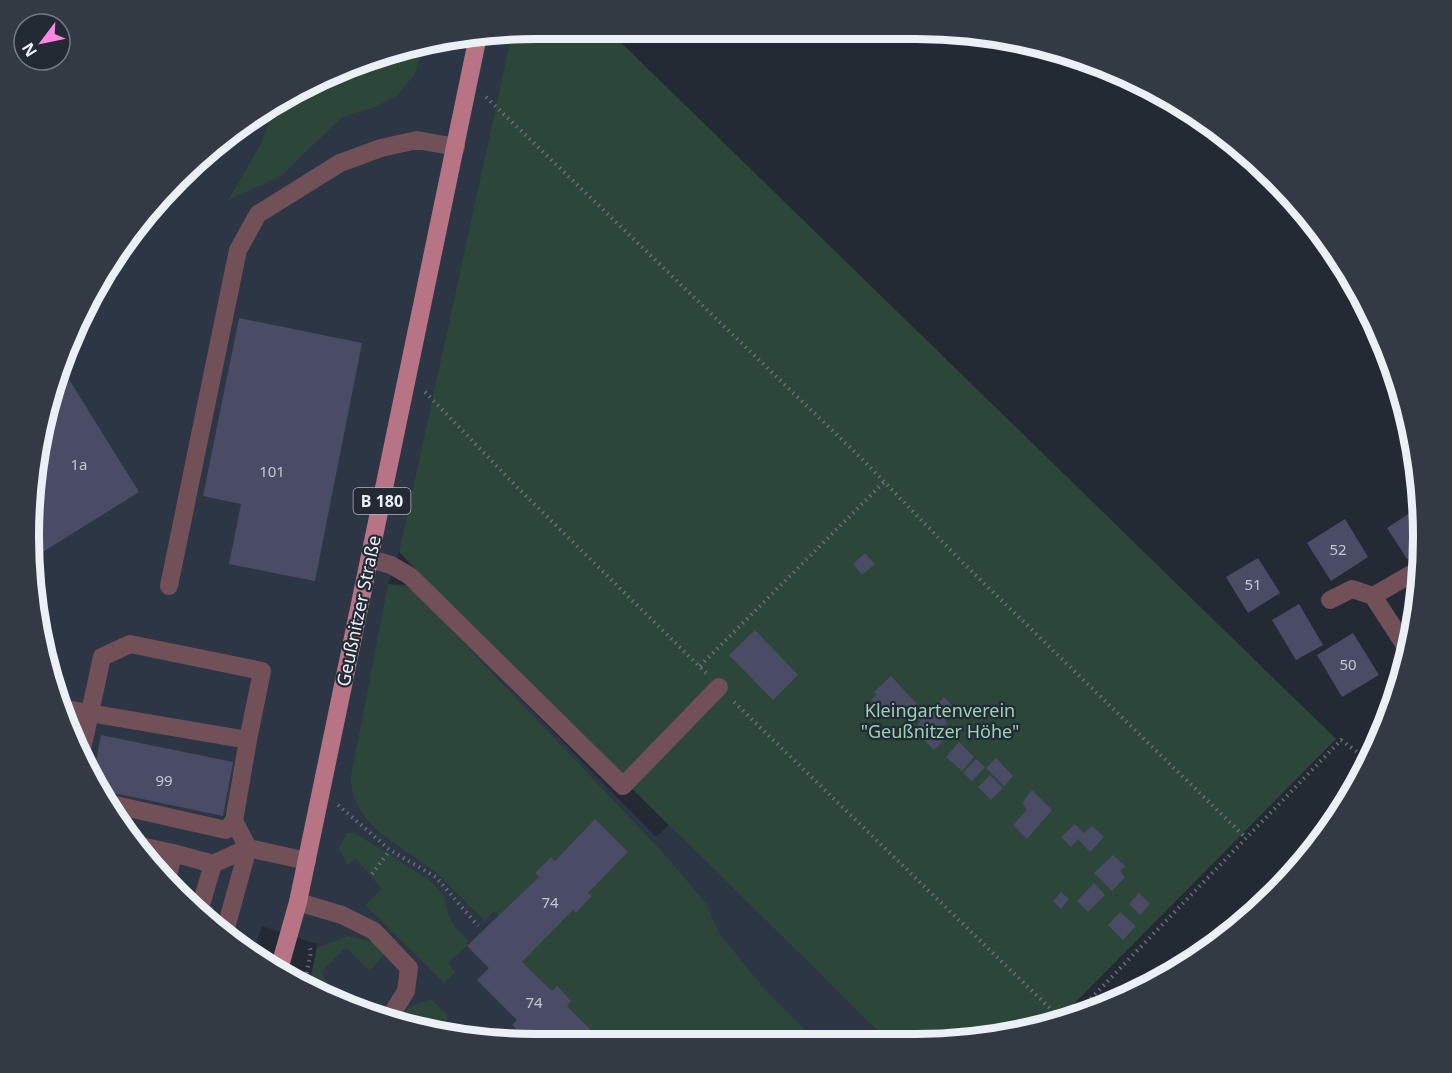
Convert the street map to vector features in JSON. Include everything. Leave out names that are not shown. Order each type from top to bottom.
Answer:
[{"type":"main road","name":"Geußnitzer Straße","points":[[281,963],[307,861],[477,43]]},
{"type":"street","points":[[169,586],[238,250],[258,214],[340,163],[381,148],[417,140],[456,147]]},
{"type":"street","points":[[370,560],[391,565],[410,576],[622,786],[719,687]]},
{"type":"street","points":[[1373,596],[1412,574]]},
{"type":"street","points":[[1330,600],[1352,589],[1373,596],[1402,640]]},
{"type":"street","points":[[83,742],[102,657],[130,644],[262,671],[234,821],[226,830],[119,806]]},
{"type":"street","points":[[70,710],[248,740]]},
{"type":"street","points":[[226,925],[248,848],[234,821]]},
{"type":"street","points":[[149,848],[213,864],[248,848],[307,861]]},
{"type":"street","points":[[169,872],[174,853]]},
{"type":"street","points":[[201,904],[213,864]]},
{"type":"street","points":[[298,902],[342,915],[374,931],[410,968],[406,991],[393,1013]]},
{"type":"path","points":[[467,89],[488,98],[884,482],[960,560],[1246,838]]},
{"type":"path","points":[[700,666],[884,482]]},
{"type":"path","points":[[1086,1004],[1341,740],[1362,756]]},
{"type":"path","points":[[322,790],[390,850],[436,877],[478,926]]},
{"type":"path","points":[[372,874],[390,850]]},
{"type":"shaded area","points":[[510,40],[399,552],[388,584],[410,585],[656,837],[669,825],[881,1034],[504,1033],[439,1024],[377,1008],[310,980],[317,944],[262,926],[256,947],[208,911],[162,865],[142,839],[123,813],[90,757],[65,696],[56,665],[43,601],[39,536],[43,472],[56,408],[65,377],[90,316],[123,260],[162,208],[208,162],[234,142],[270,117],[262,141],[229,198],[280,177],[343,117],[373,108],[415,74],[422,53],[472,43]]},
{"type":"green space","name":"Kleingartenverein \"Geußnitzer Höhe\"","points":[[617,39],[1336,739],[1068,1010],[980,1030],[881,1034],[607,764],[399,552],[510,40]]},
{"type":"green space","points":[[422,53],[415,74],[397,96],[373,108],[343,117],[280,177],[228,200],[262,141],[270,117],[316,90],[377,65]]},
{"type":"green space","points":[[388,584],[412,589],[657,846],[706,903],[719,933],[766,991],[809,1034],[595,1034],[567,1006],[571,1001],[557,987],[552,991],[522,962],[573,910],[576,913],[592,897],[588,893],[628,852],[595,819],[555,861],[551,857],[535,873],[539,877],[501,917],[494,911],[485,921],[435,872],[381,833],[369,821],[359,808],[353,793],[351,776]]},
{"type":"green space","points":[[347,833],[355,833],[432,882],[445,897],[448,914],[455,927],[468,940],[467,946],[448,963],[455,972],[444,983],[365,905],[382,889],[356,859],[347,865],[339,848]]},
{"type":"green space","points":[[348,936],[374,942],[384,954],[370,971],[346,947],[321,972],[330,986],[328,988],[310,980],[317,948]]},
{"type":"green space","points":[[431,999],[446,1013],[448,1019],[443,1025],[402,1015],[410,1007]]},
{"type":"building","points":[[239,318],[362,343],[315,581],[229,564],[241,504],[203,496]]},
{"type":"building","points":[[66,374],[139,492],[40,554],[43,472],[56,408]]},
{"type":"building","points":[[1412,511],[1412,556],[1407,559],[1387,528]]},
{"type":"building","points":[[1345,519],[1368,557],[1331,581],[1307,543]]},
{"type":"building","points":[[865,553],[875,564],[862,575],[853,564]]},
{"type":"building","points":[[1258,558],[1280,593],[1248,613],[1226,577]]},
{"type":"building","points":[[1299,604],[1323,645],[1296,660],[1272,620]]},
{"type":"building","points":[[755,630],[798,675],[773,700],[729,655]]},
{"type":"building","points":[[1353,633],[1379,675],[1342,697],[1317,655]]},
{"type":"building","points":[[891,676],[917,704],[906,715],[897,706],[885,715],[871,700],[877,694],[874,692]]},
{"type":"building","points":[[944,697],[956,709],[945,720],[947,723],[942,727],[949,735],[934,750],[914,730],[920,722],[918,720],[928,711],[930,713]]},
{"type":"building","points":[[101,735],[233,762],[223,816],[110,792],[95,766]]},
{"type":"building","points":[[959,742],[974,757],[962,771],[946,757]]},
{"type":"building","points":[[996,758],[1013,776],[1004,786],[986,768]]},
{"type":"building","points":[[976,759],[985,767],[972,781],[963,773]]},
{"type":"building","points":[[990,775],[1003,788],[991,800],[978,787]]},
{"type":"building","points":[[1032,790],[1052,810],[1027,839],[1013,825],[1027,810],[1022,803]]},
{"type":"building","points":[[595,819],[628,852],[588,893],[592,896],[576,913],[573,910],[522,962],[552,991],[557,986],[571,1001],[567,1006],[595,1034],[521,1034],[512,1025],[517,1020],[477,980],[489,968],[467,946],[539,877],[535,873],[551,857],[555,861]]},
{"type":"building","points":[[1075,824],[1084,833],[1092,826],[1104,837],[1090,852],[1078,839],[1071,847],[1061,837]]},
{"type":"building","points":[[1113,855],[1125,866],[1120,871],[1125,877],[1112,891],[1094,873]]},
{"type":"building","points":[[1094,883],[1105,895],[1088,912],[1077,901]]},
{"type":"building","points":[[1061,892],[1069,899],[1061,909],[1053,901]]},
{"type":"building","points":[[1139,893],[1150,904],[1140,915],[1129,904]]},
{"type":"building","points":[[202,905],[213,907],[211,914]]},
{"type":"building","points":[[1120,912],[1136,926],[1123,940],[1108,925]]}]
